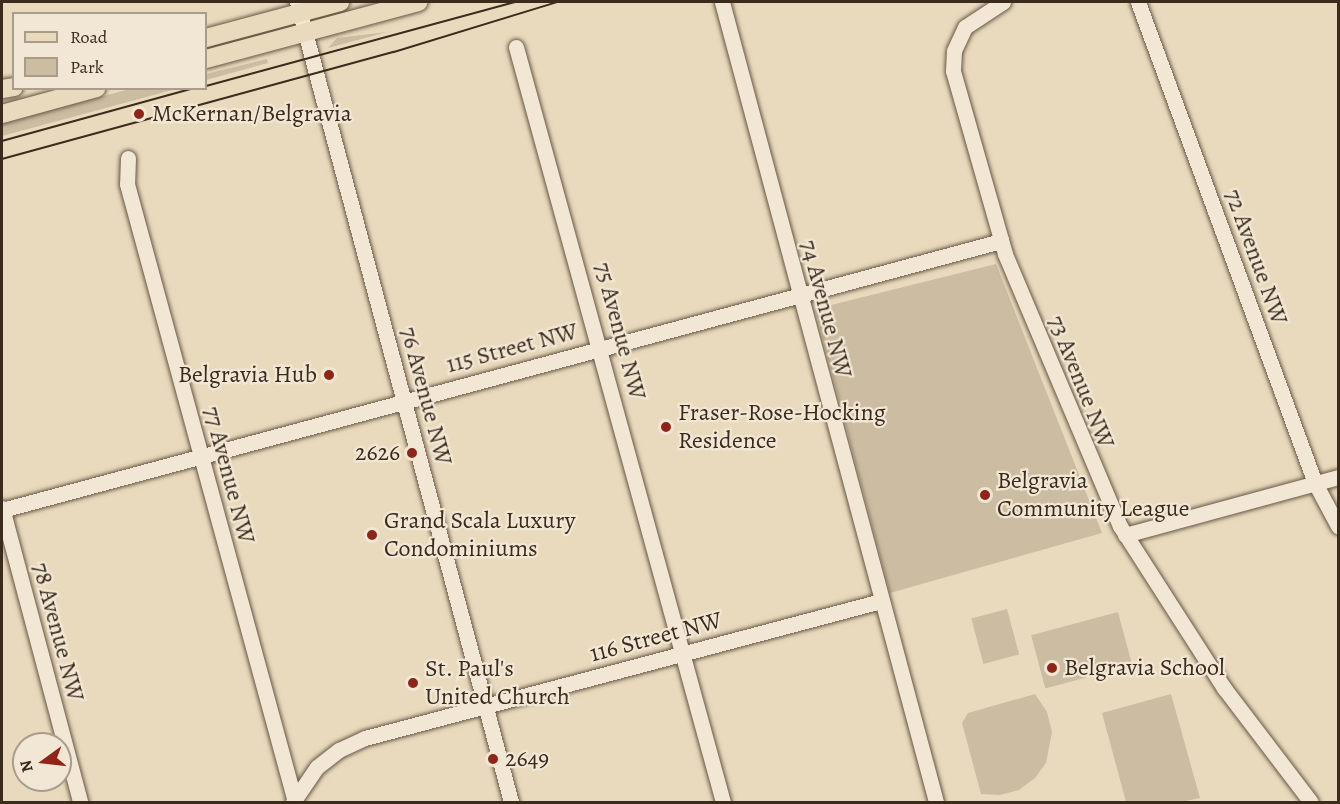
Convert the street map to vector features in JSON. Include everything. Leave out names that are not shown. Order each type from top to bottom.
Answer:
[{"type":"main road","points":[[207,38],[298,7],[340,2]]},
{"type":"main road","points":[[207,59],[419,2]]},
{"type":"main road","points":[[2,114],[90,90]]},
{"type":"street","name":"74 Avenue NW","points":[[722,2],[936,802]]},
{"type":"street","name":"73 Avenue NW","points":[[1003,2],[961,33],[954,51],[953,71],[1001,241],[1097,480],[1125,536],[1224,688],[1311,802]]},
{"type":"street","name":"72 Avenue NW","points":[[1138,2],[1315,483],[1338,526]]},
{"type":"street","name":"76 Avenue NW","points":[[298,7],[511,802]]},
{"type":"street","name":"75 Avenue NW","points":[[516,47],[601,347],[723,802]]},
{"type":"street","name":"77 Avenue NW","points":[[128,158],[127,184],[294,802]]},
{"type":"street","name":"115 Street NW","points":[[2,509],[1001,241]]},
{"type":"street","points":[[1125,536],[1338,477]]},
{"type":"street","name":"78 Avenue NW","points":[[2,509],[80,802]]},
{"type":"street","name":"116 Street NW","points":[[294,802],[317,767],[352,743],[486,705],[881,601]]},
{"type":"green space","points":[[387,32],[328,48],[337,38]]},
{"type":"green space","points":[[267,59],[268,63],[207,80],[207,74]]},
{"type":"green space","points":[[126,90],[172,90],[2,136],[2,123]]},
{"type":"green space","points":[[996,264],[1102,533],[890,593],[815,309]]},
{"type":"green space","points":[[1007,609],[1019,654],[983,664],[971,619]]},
{"type":"green space","points":[[1118,612],[1132,665],[1045,688],[1031,635]]},
{"type":"green space","points":[[1035,694],[1047,712],[1052,732],[1046,763],[1035,778],[1019,790],[1000,795],[981,794],[962,723],[968,713]]},
{"type":"green space","points":[[1171,694],[1200,798],[1181,802],[1126,802],[1102,713]]},
{"type":"tram line","points":[[207,86],[516,2]]},
{"type":"tram line","points":[[2,159],[394,52],[558,2]]},
{"type":"tram line","points":[[2,141],[188,90]]},
{"type":"place","name":"McKernan/Belgravia","points":[[139,114]]},
{"type":"place","name":"Belgravia Hub","points":[[329,375]]},
{"type":"place","name":"Fraser-Rose-Hocking Residence","points":[[666,427]]},
{"type":"place","name":"2626","points":[[412,453]]},
{"type":"place","name":"Belgravia Community League","points":[[985,495]]},
{"type":"place","name":"Grand Scala Luxury Condominiums","points":[[372,535]]},
{"type":"place","name":"Belgravia School","points":[[1052,668]]},
{"type":"place","name":"St. Paul's United Church","points":[[413,683]]},
{"type":"place","name":"2649","points":[[493,759]]}]
